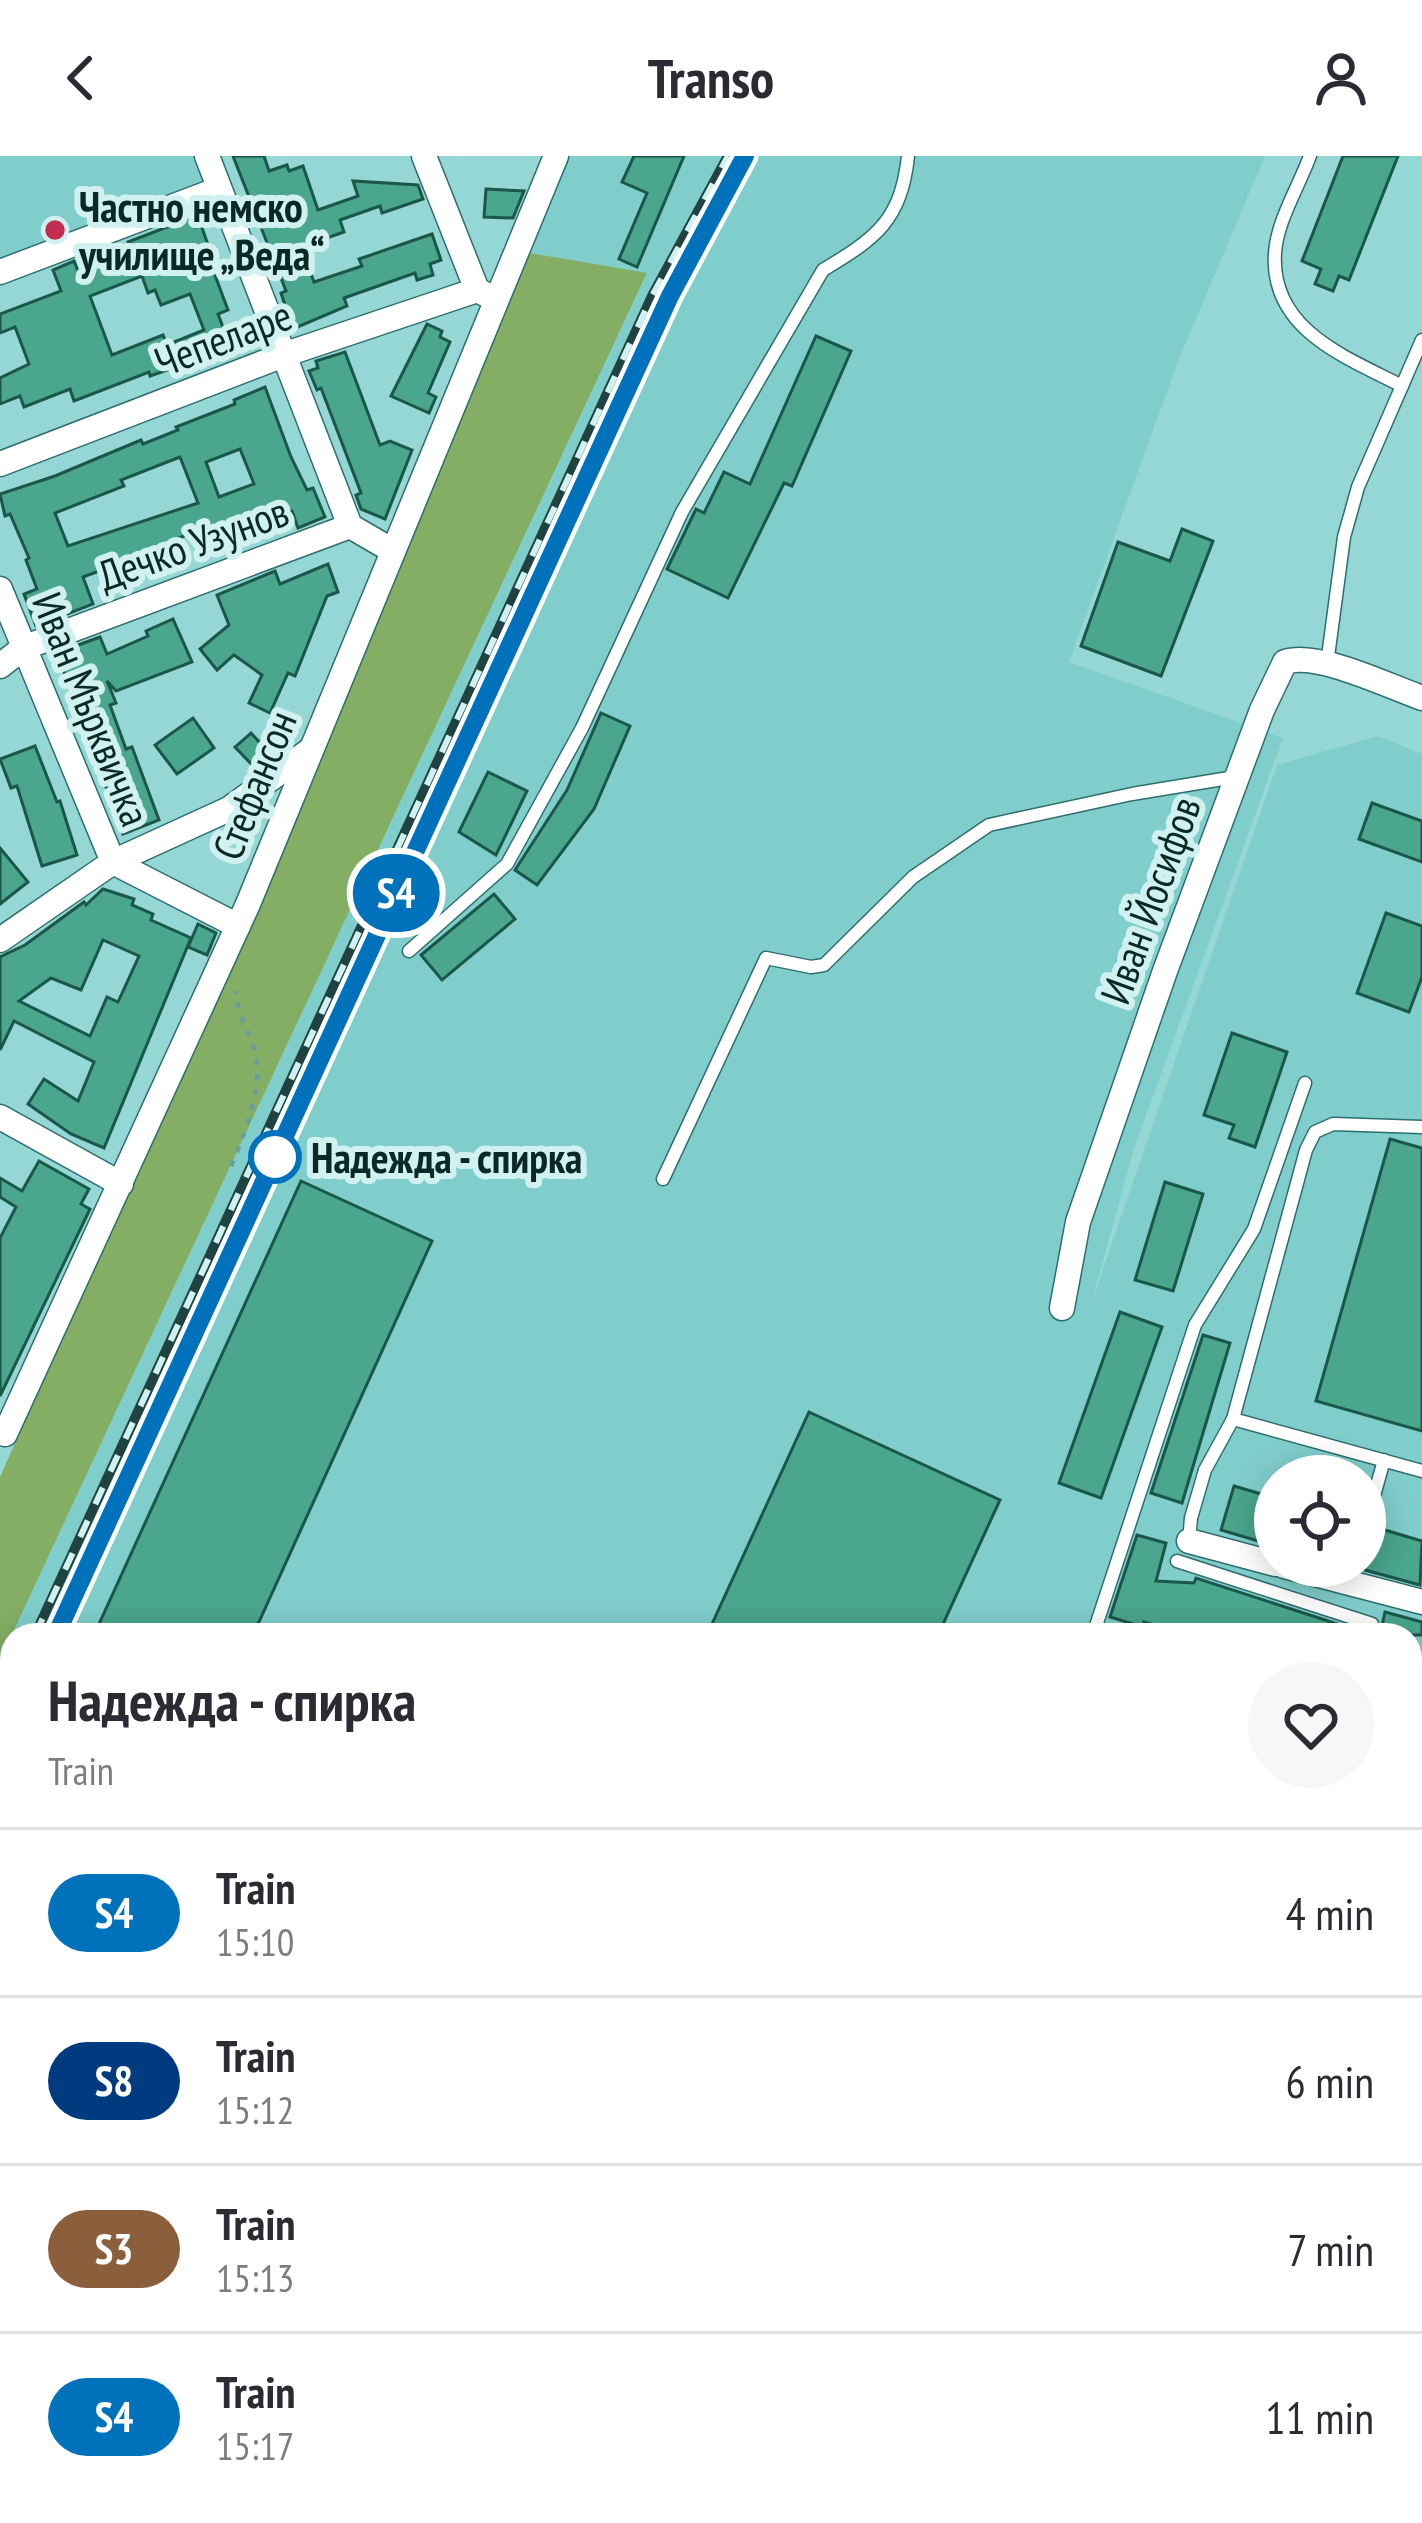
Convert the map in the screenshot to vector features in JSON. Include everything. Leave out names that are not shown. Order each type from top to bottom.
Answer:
[{"type":"street","points":[[207,156],[350,526],[393,550]]},
{"type":"street","points":[[424,156],[487,295]]},
{"type":"street","name":"Стефансон","points":[[2,1433],[238,926],[393,550],[487,295],[556,156]]},
{"type":"street","points":[[0,272],[219,189]]},
{"type":"street","name":"Чепеларе","points":[[0,464],[286,354],[487,295]]},
{"type":"street","name":"Дечко Узунов","points":[[0,666],[23,648],[350,526]]},
{"type":"street","name":"Иван Мърквичка","points":[[0,589],[112,862],[238,926]]},
{"type":"street","name":"Иван Йосифов","points":[[1062,1308],[1078,1222],[1237,777],[1285,662],[1298,657],[1327,664]]},
{"type":"street","points":[[1327,664],[1422,698]]},
{"type":"street","points":[[0,940],[112,862],[229,809],[310,750]]},
{"type":"street","points":[[0,1117],[121,1184]]},
{"type":"street","points":[[1183,1551],[1254,1561]]},
{"type":"street","points":[[1364,1587],[1422,1602]]},
{"type":"lane","points":[[409,951],[507,864],[582,728],[682,512],[824,270],[889,222],[906,177],[908,156]]},
{"type":"lane","points":[[1310,156],[1275,252],[1282,296],[1291,316],[1307,333],[1402,386]]},
{"type":"lane","points":[[1327,664],[1344,536],[1358,487],[1422,340]]},
{"type":"lane","points":[[663,1179],[766,958],[824,965],[914,878],[989,825],[1237,777]]},
{"type":"lane","points":[[1097,1623],[1195,1325],[1254,1229],[1305,1083]]},
{"type":"lane","points":[[1369,1623],[1183,1551],[1205,1470],[1233,1419],[1306,1150],[1315,1132],[1333,1124],[1422,1127]]},
{"type":"lane","points":[[1233,1419],[1366,1455]]},
{"type":"lane","points":[[1386,1461],[1422,1471]]},
{"type":"path","points":[[231,1166],[251,1120],[256,1058],[241,1025],[235,981]]},
{"type":"shaded area","name":"Частно немско училище „Веда“","points":[[0,156],[207,156],[219,189],[0,272]]},
{"type":"shaded area","points":[[560,156],[1265,156],[1179,359],[1069,662],[1283,738],[1134,1149],[1091,1304],[1277,765],[1378,736],[1422,754],[1422,1623],[17,1623],[647,274],[524,252]]},
{"type":"green space","points":[[524,252],[647,273],[17,1623],[0,1623],[0,1477],[223,977]]},
{"type":"building","points":[[233,156],[264,156],[269,171],[303,166],[318,210],[358,196],[353,181],[418,185],[423,199],[382,213],[380,206],[340,220],[344,232],[301,247],[314,282],[362,266],[359,259],[432,234],[441,260],[430,264],[433,275],[417,280],[415,273],[344,298],[347,306],[293,329],[281,293],[286,291]]},
{"type":"building","points":[[634,156],[684,156],[637,267],[619,259],[647,193],[622,182]]},
{"type":"building","points":[[1343,156],[1398,156],[1349,280],[1339,276],[1333,291],[1315,284],[1321,269],[1302,261]]},
{"type":"building","points":[[486,189],[524,191],[513,218],[484,217]]},
{"type":"building","points":[[193,217],[196,227],[201,225],[228,310],[218,314],[231,348],[74,401],[70,389],[24,407],[20,396],[0,404],[0,378],[29,364],[15,327],[0,333],[0,314],[61,291],[53,270],[74,261],[79,273],[130,249],[128,242]],"holes":[[[142,276],[148,293],[155,290],[161,305],[190,294],[204,330],[167,345],[163,335],[112,355],[90,296]]]},
{"type":"building","points":[[427,324],[442,331],[440,337],[450,342],[428,393],[436,397],[429,413],[391,396]]},
{"type":"building","points":[[816,336],[851,351],[792,486],[784,483],[728,598],[667,569],[696,509],[704,513],[724,472],[750,484]]},
{"type":"building","points":[[345,352],[380,445],[390,441],[412,450],[385,519],[361,509],[356,495],[361,493],[321,388],[317,390],[309,371],[318,368],[316,361]]},
{"type":"building","points":[[265,387],[291,457],[307,490],[313,488],[325,517],[298,528],[292,511],[218,542],[211,525],[152,549],[157,562],[136,570],[132,559],[83,577],[93,604],[36,626],[24,594],[37,589],[29,558],[10,514],[5,516],[0,494],[178,430],[176,427],[235,404],[234,400]],"holes":[[[240,449],[254,484],[219,497],[206,462]],[[180,457],[198,503],[68,546],[55,513]]]},
{"type":"building","points":[[1182,529],[1213,541],[1161,676],[1081,646],[1118,542],[1170,561]]},
{"type":"building","points":[[328,564],[338,592],[327,596],[295,676],[288,673],[270,713],[249,703],[262,675],[234,655],[217,670],[200,649],[229,625],[217,595],[275,571],[280,584]]},
{"type":"building","points":[[173,619],[192,662],[116,691],[107,681],[126,749],[132,747],[159,820],[123,834],[93,751],[102,748],[78,683],[69,686],[62,666],[55,668],[51,655],[100,637],[107,654]]},
{"type":"building","points":[[601,713],[630,726],[594,809],[537,885],[515,870],[567,790]]},
{"type":"building","points":[[193,718],[214,748],[177,774],[155,745]]},
{"type":"building","points":[[251,733],[270,754],[255,768],[235,747]]},
{"type":"building","points":[[35,746],[77,855],[42,866],[17,786],[11,788],[0,759]]},
{"type":"building","points":[[488,772],[527,791],[496,855],[459,832]]},
{"type":"building","points":[[1372,803],[1422,821],[1422,862],[1359,839]]},
{"type":"building","points":[[0,848],[28,882],[0,904]]},
{"type":"building","points":[[103,889],[134,899],[132,905],[153,914],[151,920],[191,938],[104,1148],[71,1134],[28,1104],[44,1079],[78,1101],[94,1062],[14,1021],[0,1050],[0,957],[25,945],[84,902],[86,905]],"holes":[[[103,940],[139,956],[118,1002],[107,997],[90,1036],[19,1001],[51,978],[81,990]]]},
{"type":"building","points":[[494,894],[515,919],[442,980],[421,955]]},
{"type":"building","points":[[1386,913],[1422,926],[1422,977],[1409,1012],[1357,993]]},
{"type":"building","points":[[198,924],[216,933],[207,955],[188,947]]},
{"type":"building","points":[[1232,1033],[1287,1052],[1255,1147],[1229,1138],[1234,1125],[1204,1115]]},
{"type":"building","points":[[1390,1139],[1422,1148],[1422,1431],[1316,1401]]},
{"type":"building","points":[[39,1161],[89,1189],[81,1204],[90,1209],[0,1396],[0,1238],[16,1207],[0,1197],[0,1178],[22,1191]]},
{"type":"building","points":[[301,1181],[432,1241],[258,1623],[99,1623]]},
{"type":"building","points":[[1165,1182],[1203,1194],[1173,1291],[1135,1280]]},
{"type":"building","points":[[1120,1312],[1162,1327],[1101,1498],[1059,1483]]},
{"type":"building","points":[[1203,1335],[1230,1343],[1182,1503],[1151,1493]]},
{"type":"building","points":[[809,1412],[1000,1500],[944,1623],[712,1623]]},
{"type":"building","points":[[1234,1486],[1254,1492],[1254,1540],[1221,1530]]},
{"type":"building","points":[[1386,1530],[1422,1541],[1420,1585],[1386,1576]]},
{"type":"building","points":[[1137,1535],[1166,1543],[1156,1581],[1194,1583],[1196,1578],[1334,1623],[1130,1623],[1110,1617]]},
{"type":"building","points":[[1385,1612],[1422,1622],[1422,1623],[1383,1623]]},
{"type":"railway","points":[[41,1623],[652,296],[728,156]]},
{"type":"railway","points":[[61,1623],[273,1160]]},
{"type":"train","name":"S4","points":[[62,1623],[670,296],[745,156]]},
{"type":"place","name":"Частно немско училище „Веда“","points":[[55,230]]},
{"type":"place","name":"Надежда - спирка","points":[[275,1157]]}]
